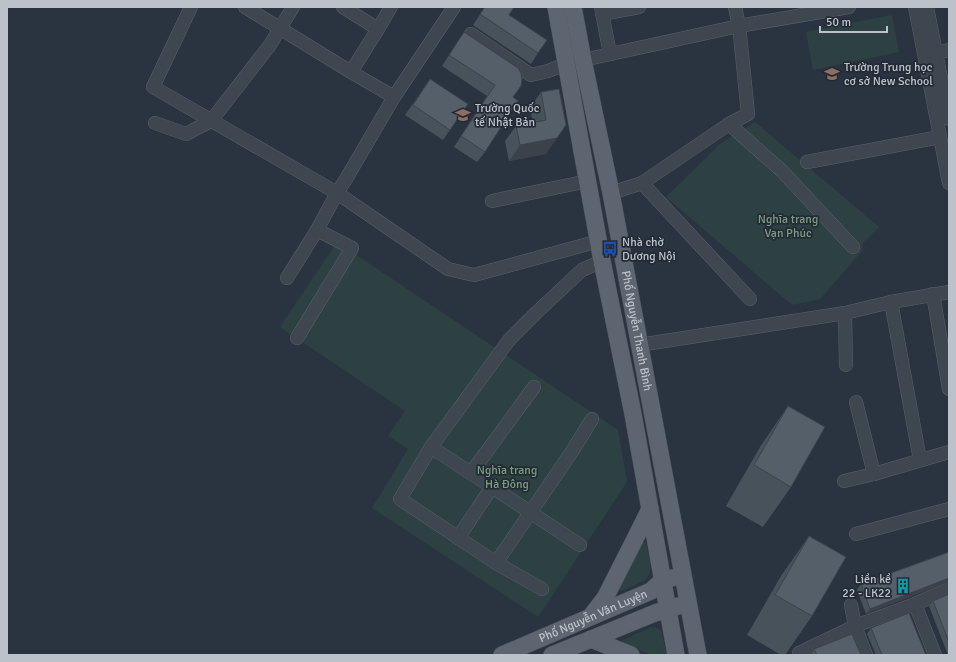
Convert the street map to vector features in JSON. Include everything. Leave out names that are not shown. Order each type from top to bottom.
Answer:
[{"type":"main road","name":"Phố Nguyễn Thanh Bình","points":[[556,7],[574,62],[611,193],[698,655]]},
{"type":"main road","name":"Phố Nguyễn Thanh Bình","points":[[573,7],[574,62],[588,180],[676,655]]},
{"type":"main road","points":[[591,616],[605,598],[650,509]]},
{"type":"main road","name":"Phố Nguyễn Văn Luyện","points":[[502,655],[651,591],[663,580],[683,575]]},
{"type":"main road","name":"Phố Nguyễn Văn Luyện","points":[[557,654],[667,609],[688,603]]},
{"type":"main road","points":[[591,639],[630,655]]},
{"type":"street","points":[[191,7],[153,87],[337,193],[448,269],[474,275],[599,241]]},
{"type":"street","points":[[245,7],[394,97]]},
{"type":"street","points":[[155,123],[186,134],[211,121],[270,45],[293,7]]},
{"type":"street","points":[[343,7],[378,29]]},
{"type":"street","points":[[351,72],[391,7]]},
{"type":"street","points":[[287,278],[317,230],[337,193],[394,97],[454,7]]},
{"type":"street","points":[[610,54],[601,10],[639,7]]},
{"type":"street","points":[[611,193],[642,184],[729,124],[748,114],[740,30],[735,7]]},
{"type":"street","points":[[471,34],[531,75],[574,62],[610,54],[740,30],[782,13],[849,7]]},
{"type":"street","points":[[915,7],[949,183]]},
{"type":"street","points":[[927,7],[949,119]]},
{"type":"street","points":[[936,53],[949,50]]},
{"type":"street","points":[[729,124],[782,171],[854,247]]},
{"type":"street","points":[[807,162],[940,138]]},
{"type":"street","points":[[492,200],[588,180]]},
{"type":"street","points":[[642,184],[750,299]]},
{"type":"street","points":[[297,338],[352,248],[317,230]]},
{"type":"street","points":[[542,589],[496,563],[400,499],[431,447],[508,340],[582,270],[602,261]]},
{"type":"street","points":[[639,345],[845,312],[949,292]]},
{"type":"street","points":[[933,294],[949,389]]},
{"type":"street","points":[[891,302],[920,460]]},
{"type":"street","points":[[845,312],[846,365]]},
{"type":"street","points":[[471,473],[534,387]]},
{"type":"street","points":[[856,402],[874,474]]},
{"type":"street","points":[[496,563],[573,450],[592,419]]},
{"type":"street","points":[[431,447],[580,545]]},
{"type":"street","points":[[844,481],[874,474],[949,452]]},
{"type":"street","points":[[458,538],[492,487]]},
{"type":"street","points":[[856,534],[949,509]]},
{"type":"street","points":[[800,655],[799,653],[855,626],[915,604],[949,589]]},
{"type":"street","points":[[915,604],[935,655]]},
{"type":"street","points":[[851,605],[855,626],[866,655]]},
{"type":"green space","points":[[892,15],[899,52],[813,70],[806,32]]},
{"type":"green space","name":"Nghĩa trang Vạn Phúc","points":[[755,122],[879,227],[863,243],[862,251],[820,299],[792,305],[666,197],[720,144]]},
{"type":"green space","name":"Nghĩa trang Hà Đông","points":[[337,242],[618,430],[627,482],[538,617],[372,508],[408,449],[388,436],[405,411],[280,327]]},
{"type":"green space","points":[[643,542],[646,543],[650,563],[650,573],[645,580],[640,583],[620,591],[619,588]]},
{"type":"green space","points":[[656,627],[661,631],[667,655],[652,655],[623,643],[622,641],[649,628]]},
{"type":"building","points":[[485,7],[514,7],[509,15],[547,40],[538,53],[480,14]]},
{"type":"building","points":[[464,32],[518,68],[521,73],[521,86],[513,97],[518,101],[485,152],[461,136],[495,85],[449,55]]},
{"type":"building","points":[[430,79],[468,104],[450,130],[413,105]]},
{"type":"building","points":[[559,89],[566,125],[557,138],[520,145],[516,126],[546,120],[541,92]]},
{"type":"building","points":[[788,406],[825,427],[791,487],[754,465]]},
{"type":"building","points":[[809,536],[846,557],[812,616],[775,595]]},
{"type":"building","name":"Liền kề 22 - LK22","points":[[949,552],[949,578],[870,609],[861,584]]},
{"type":"building","points":[[949,594],[949,642],[933,601]]},
{"type":"building","points":[[909,613],[926,655],[882,655],[871,628]]},
{"type":"building","points":[[852,634],[861,655],[817,655],[814,649]]},
{"type":"place","name":"Trường Trung học cơ sở New School","points":[[832,74]]},
{"type":"place","name":"Trường Quốc tế Nhật Bản","points":[[463,115]]},
{"type":"place","name":"Nhà chờ Dương Nội","points":[[610,249]]},
{"type":"place","name":"Liền kề 22 - LK22","points":[[903,586]]}]
